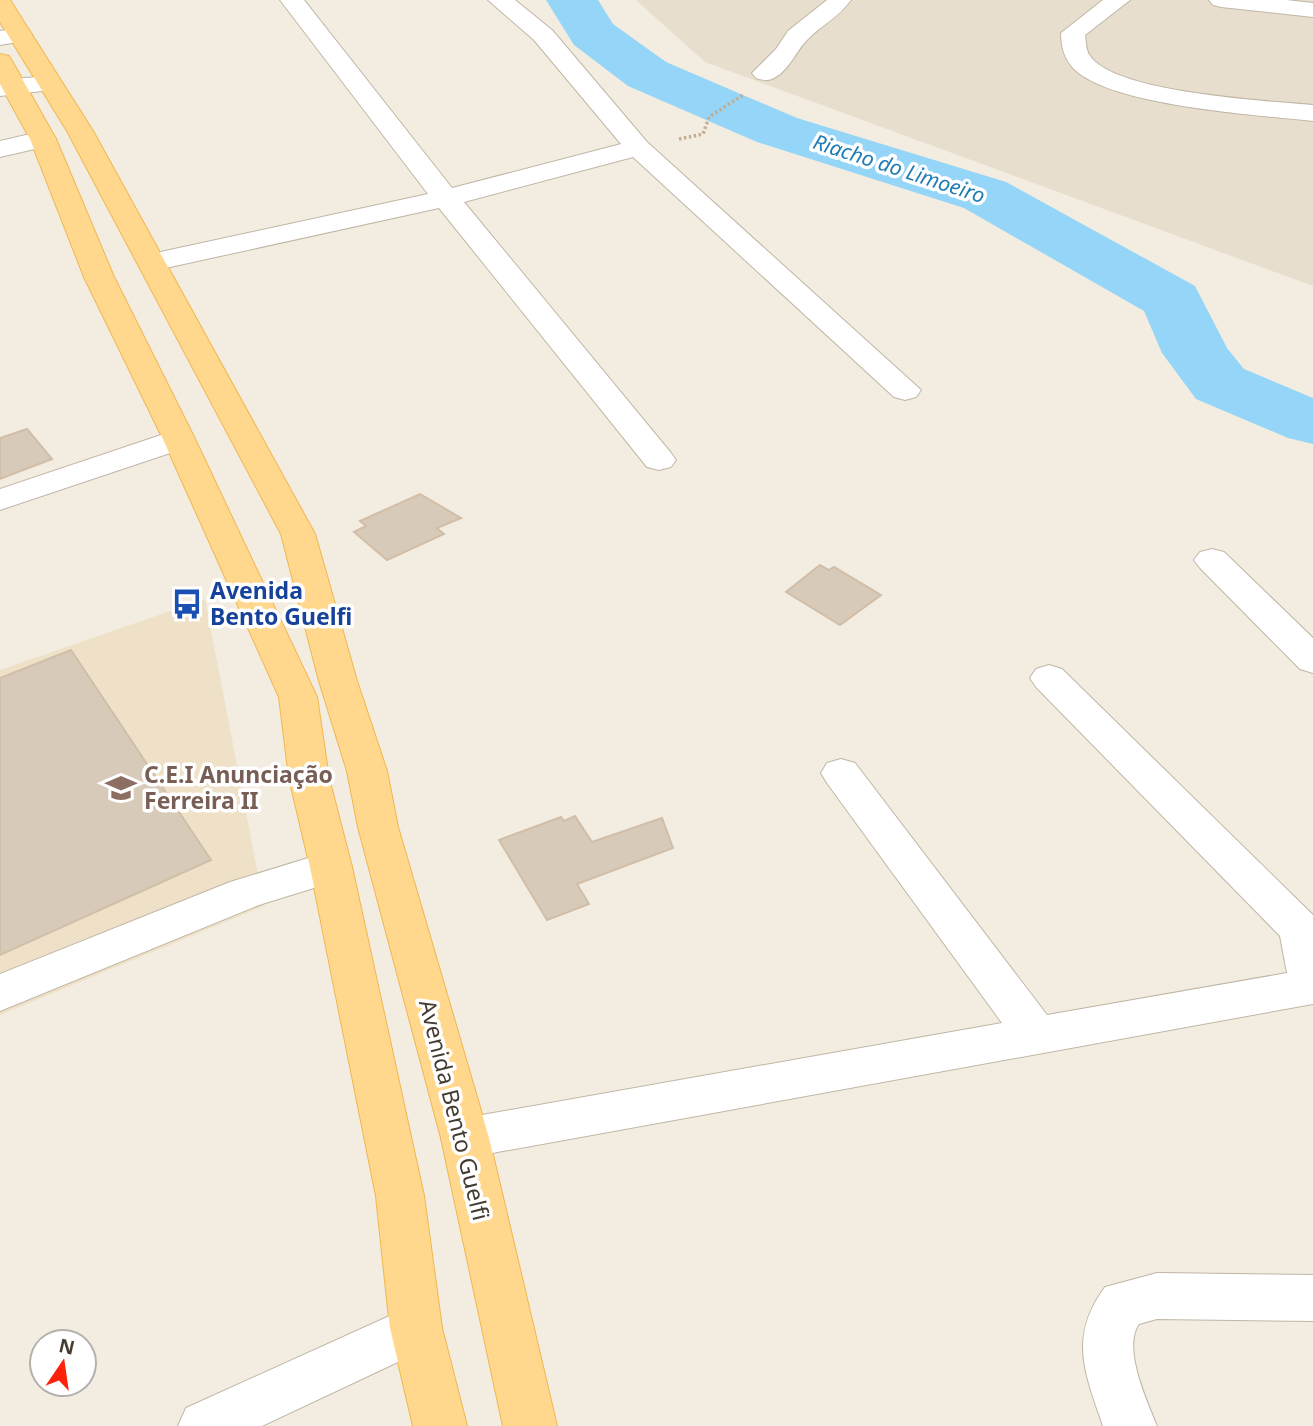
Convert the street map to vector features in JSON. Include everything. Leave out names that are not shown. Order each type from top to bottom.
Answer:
[{"type":"main road","name":"Avenida Bento Guelfi","points":[[0,3],[14,65],[99,277],[179,439],[298,697],[309,778],[331,867],[400,1196],[416,1328],[440,1426]]},
{"type":"main road","name":"Avenida Bento Guelfi","points":[[14,65],[80,131],[298,534],[366,771],[378,827],[465,1138],[530,1426]]},
{"type":"street","points":[[500,0],[543,35],[638,148],[905,390]]},
{"type":"street","points":[[765,73],[785,54],[797,36],[832,9],[839,0]]},
{"type":"street","points":[[1118,0],[1073,33],[1073,47],[1084,65],[1094,71],[1133,87],[1165,95],[1313,113]]},
{"type":"street","points":[[1221,0],[1313,10]]},
{"type":"street","points":[[301,1],[446,198],[659,460]]},
{"type":"street","points":[[0,149],[43,139]]},
{"type":"street","points":[[152,262],[446,198],[638,148]]},
{"type":"street","points":[[0,500],[179,439]]},
{"type":"street","points":[[1212,560],[1313,660]]},
{"type":"street","points":[[465,1138],[1312,986],[1300,929],[1049,678]]},
{"type":"street","points":[[841,773],[1036,1035]]},
{"type":"street","points":[[0,993],[245,893],[331,867]]},
{"type":"street","points":[[1130,1426],[1114,1380],[1108,1345],[1109,1325],[1123,1304],[1157,1296],[1313,1298]]},
{"type":"street","points":[[205,1426],[416,1328]]},
{"type":"path","points":[[709,117],[740,97]]},
{"type":"shaded area","points":[[636,0],[1313,0],[1313,286],[705,62]]},
{"type":"shaded area","name":"C.E.I Anunciação Ferreira II","points":[[205,599],[264,906],[0,1015],[0,670]]},
{"type":"building","points":[[27,429],[52,459],[0,479],[0,438]]},
{"type":"building","points":[[420,494],[461,518],[437,528],[444,534],[387,560],[354,532],[366,526],[360,521]]},
{"type":"building","points":[[820,565],[829,570],[834,567],[881,595],[840,625],[786,592]]},
{"type":"building","points":[[71,650],[211,860],[0,955],[0,678]]},
{"type":"building","points":[[575,816],[592,842],[662,818],[673,848],[577,884],[589,904],[547,920],[499,840],[561,817],[564,821]]},
{"type":"waterway","name":"Riacho do Limoeiro","points":[[572,0],[593,34],[647,74],[777,130],[985,195],[1172,300],[1196,353],[1220,384],[1313,423]]},
{"type":"place","name":"Avenida Bento Guelfi","points":[[187,604]]},
{"type":"place","name":"C.E.I Anunciação Ferreira II","points":[[121,788]]}]
